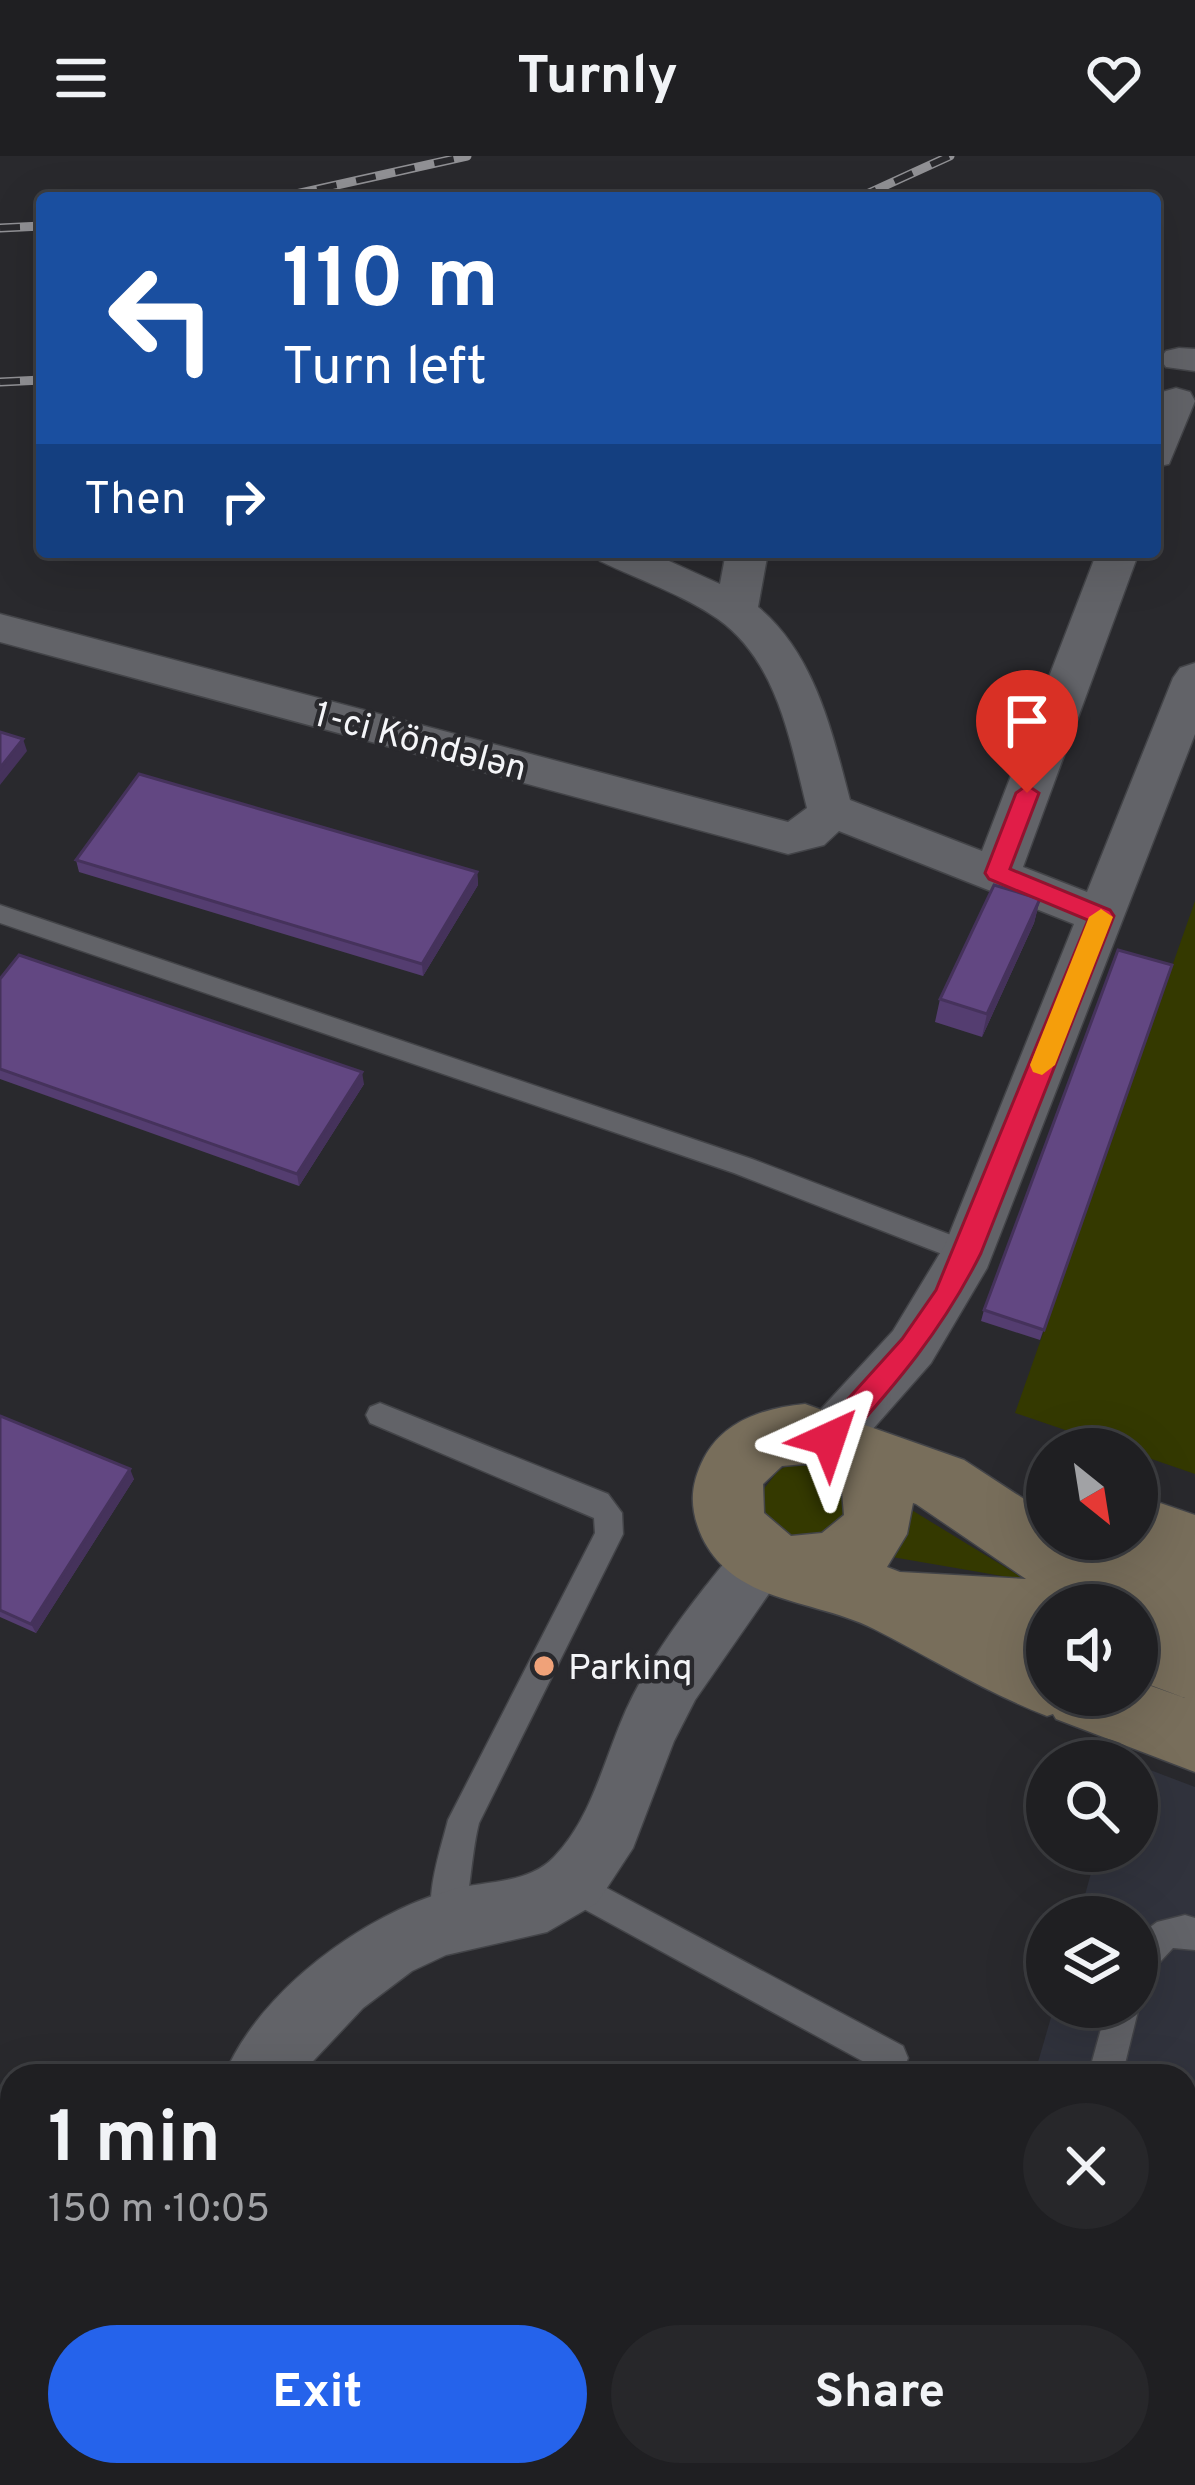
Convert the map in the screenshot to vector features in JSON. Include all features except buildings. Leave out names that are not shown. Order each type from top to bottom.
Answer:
[{"type":"main road","points":[[1026,1497],[940,1482],[805,1434],[758,1445],[740,1460],[729,1479],[726,1501],[731,1523],[744,1543],[776,1563],[891,1601],[1026,1674]]},
{"type":"main road","points":[[776,1563],[814,1570],[838,1564],[860,1552],[873,1533],[880,1511],[872,1472],[840,1445]]},
{"type":"main road","points":[[940,1482],[1056,1559],[1195,1610]]},
{"type":"main road","points":[[1158,1534],[1195,1547]]},
{"type":"main road","points":[[891,1601],[1026,1609]]},
{"type":"main road","points":[[1158,1654],[1195,1668]]},
{"type":"main road","points":[[1138,1716],[1195,1737]]},
{"type":"street","points":[[1161,439],[1176,400]]},
{"type":"street","points":[[627,558],[736,611],[761,633],[777,656],[808,726],[830,810],[1102,916]]},
{"type":"street","points":[[736,611],[746,558]]},
{"type":"street","points":[[997,873],[1116,558]]},
{"type":"street","name":"1-ci Köndələn","points":[[0,628],[788,838],[816,831],[830,810]]},
{"type":"street","points":[[840,1445],[912,1347],[968,1253],[1195,678]]},
{"type":"street","points":[[266,2064],[326,1995],[380,1952],[447,1923],[530,1907],[572,1885],[604,1845],[650,1726],[708,1624],[776,1563]]},
{"type":"lane","points":[[0,914],[742,1166],[968,1253]]},
{"type":"lane","points":[[380,1415],[598,1503],[608,1513],[609,1534],[464,1820],[453,1862],[447,1923]]},
{"type":"lane","points":[[572,1885],[891,2058]]},
{"type":"lane","points":[[1158,1937],[1184,1929],[1195,1934]]},
{"type":"lane","points":[[1108,2064],[1118,2028]]},
{"type":"shaded area","points":[[1158,1773],[1195,1787],[1195,2064],[1037,2064],[1048,2028],[1158,2028],[1158,1896],[1085,1896],[1091,1872],[1158,1872]]},
{"type":"green space","points":[[1195,901],[1195,1474],[1158,1461],[1158,1428],[1059,1428],[1015,1413]]},
{"type":"green space","points":[[790,1464],[818,1465],[841,1480],[846,1517],[833,1527],[805,1536],[780,1531],[770,1522],[763,1490]]},
{"type":"green space","points":[[910,1509],[1026,1580],[892,1557]]},
{"type":"railway","points":[[305,192],[467,156]]},
{"type":"railway","points":[[871,192],[950,156]]},
{"type":"railway","points":[[0,228],[36,226]]},
{"type":"railway","points":[[0,382],[36,380]]},
{"type":"slow traffic","points":[[1042,1065],[1101,917]]},
{"type":"place","name":"Parkinq","points":[[544,1666]]},
{"type":"route","points":[[829,1439],[912,1347],[945,1298],[968,1253],[1102,916],[997,873],[1027,793]]}]
